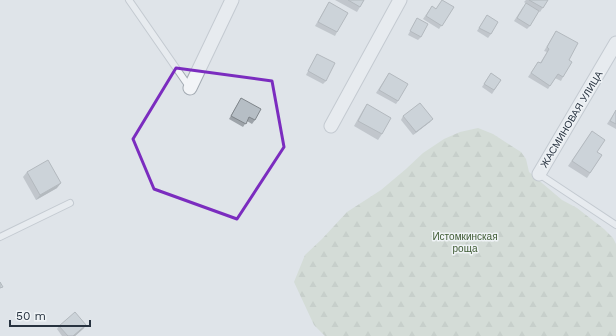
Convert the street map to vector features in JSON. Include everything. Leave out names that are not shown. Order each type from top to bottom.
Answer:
[{"type":"street","points":[[190,88],[232,0]]},
{"type":"street","points":[[331,126],[400,0]]},
{"type":"street","name":"ЖАСМИНОВАЯ УЛИЦА","points":[[539,174],[616,42]]},
{"type":"lane","points":[[129,0],[190,88]]},
{"type":"lane","points":[[539,174],[616,225]]},
{"type":"lane","points":[[0,237],[70,203]]},
{"type":"highlighted area","points":[[176,68],[272,81],[284,147],[237,219],[154,189],[133,139]]},
{"type":"green space","name":"Истомкинская роща","points":[[478,128],[493,134],[521,152],[526,159],[529,172],[562,200],[577,208],[613,238],[616,244],[616,336],[325,336],[314,325],[294,282],[305,255],[347,212],[381,190],[423,153],[444,139],[460,132]]},
{"type":"building","points":[[348,0],[364,0],[360,7]]},
{"type":"building","points":[[442,0],[454,7],[442,26],[426,16],[432,6],[436,9]]},
{"type":"building","points":[[529,0],[548,0],[543,8]]},
{"type":"building","points":[[329,2],[348,13],[337,32],[318,22]]},
{"type":"building","points":[[526,3],[539,11],[530,26],[517,18]]},
{"type":"building","points":[[487,15],[498,22],[491,34],[479,28]]},
{"type":"building","points":[[417,18],[428,24],[421,37],[410,31]]},
{"type":"building","points":[[556,31],[578,43],[569,60],[572,62],[563,77],[558,74],[550,86],[531,73],[538,62],[541,63],[549,49],[547,47]]},
{"type":"building","points":[[317,54],[335,63],[326,81],[308,71]]},
{"type":"building","points":[[389,73],[408,84],[398,101],[379,90]]},
{"type":"building","points":[[491,73],[501,80],[494,90],[484,84]]},
{"type":"building","points":[[241,98],[261,109],[255,120],[249,117],[246,124],[231,116]]},
{"type":"building","points":[[420,103],[433,119],[416,132],[403,116]]},
{"type":"building","points":[[367,104],[391,118],[382,134],[358,121]]},
{"type":"building","points":[[616,110],[616,124],[610,121]]},
{"type":"building","points":[[592,131],[605,140],[597,152],[602,155],[590,173],[572,161]]},
{"type":"building","points":[[48,160],[61,183],[40,195],[27,172]]},
{"type":"building","points":[[75,312],[86,325],[73,336],[68,336],[59,326]]}]
